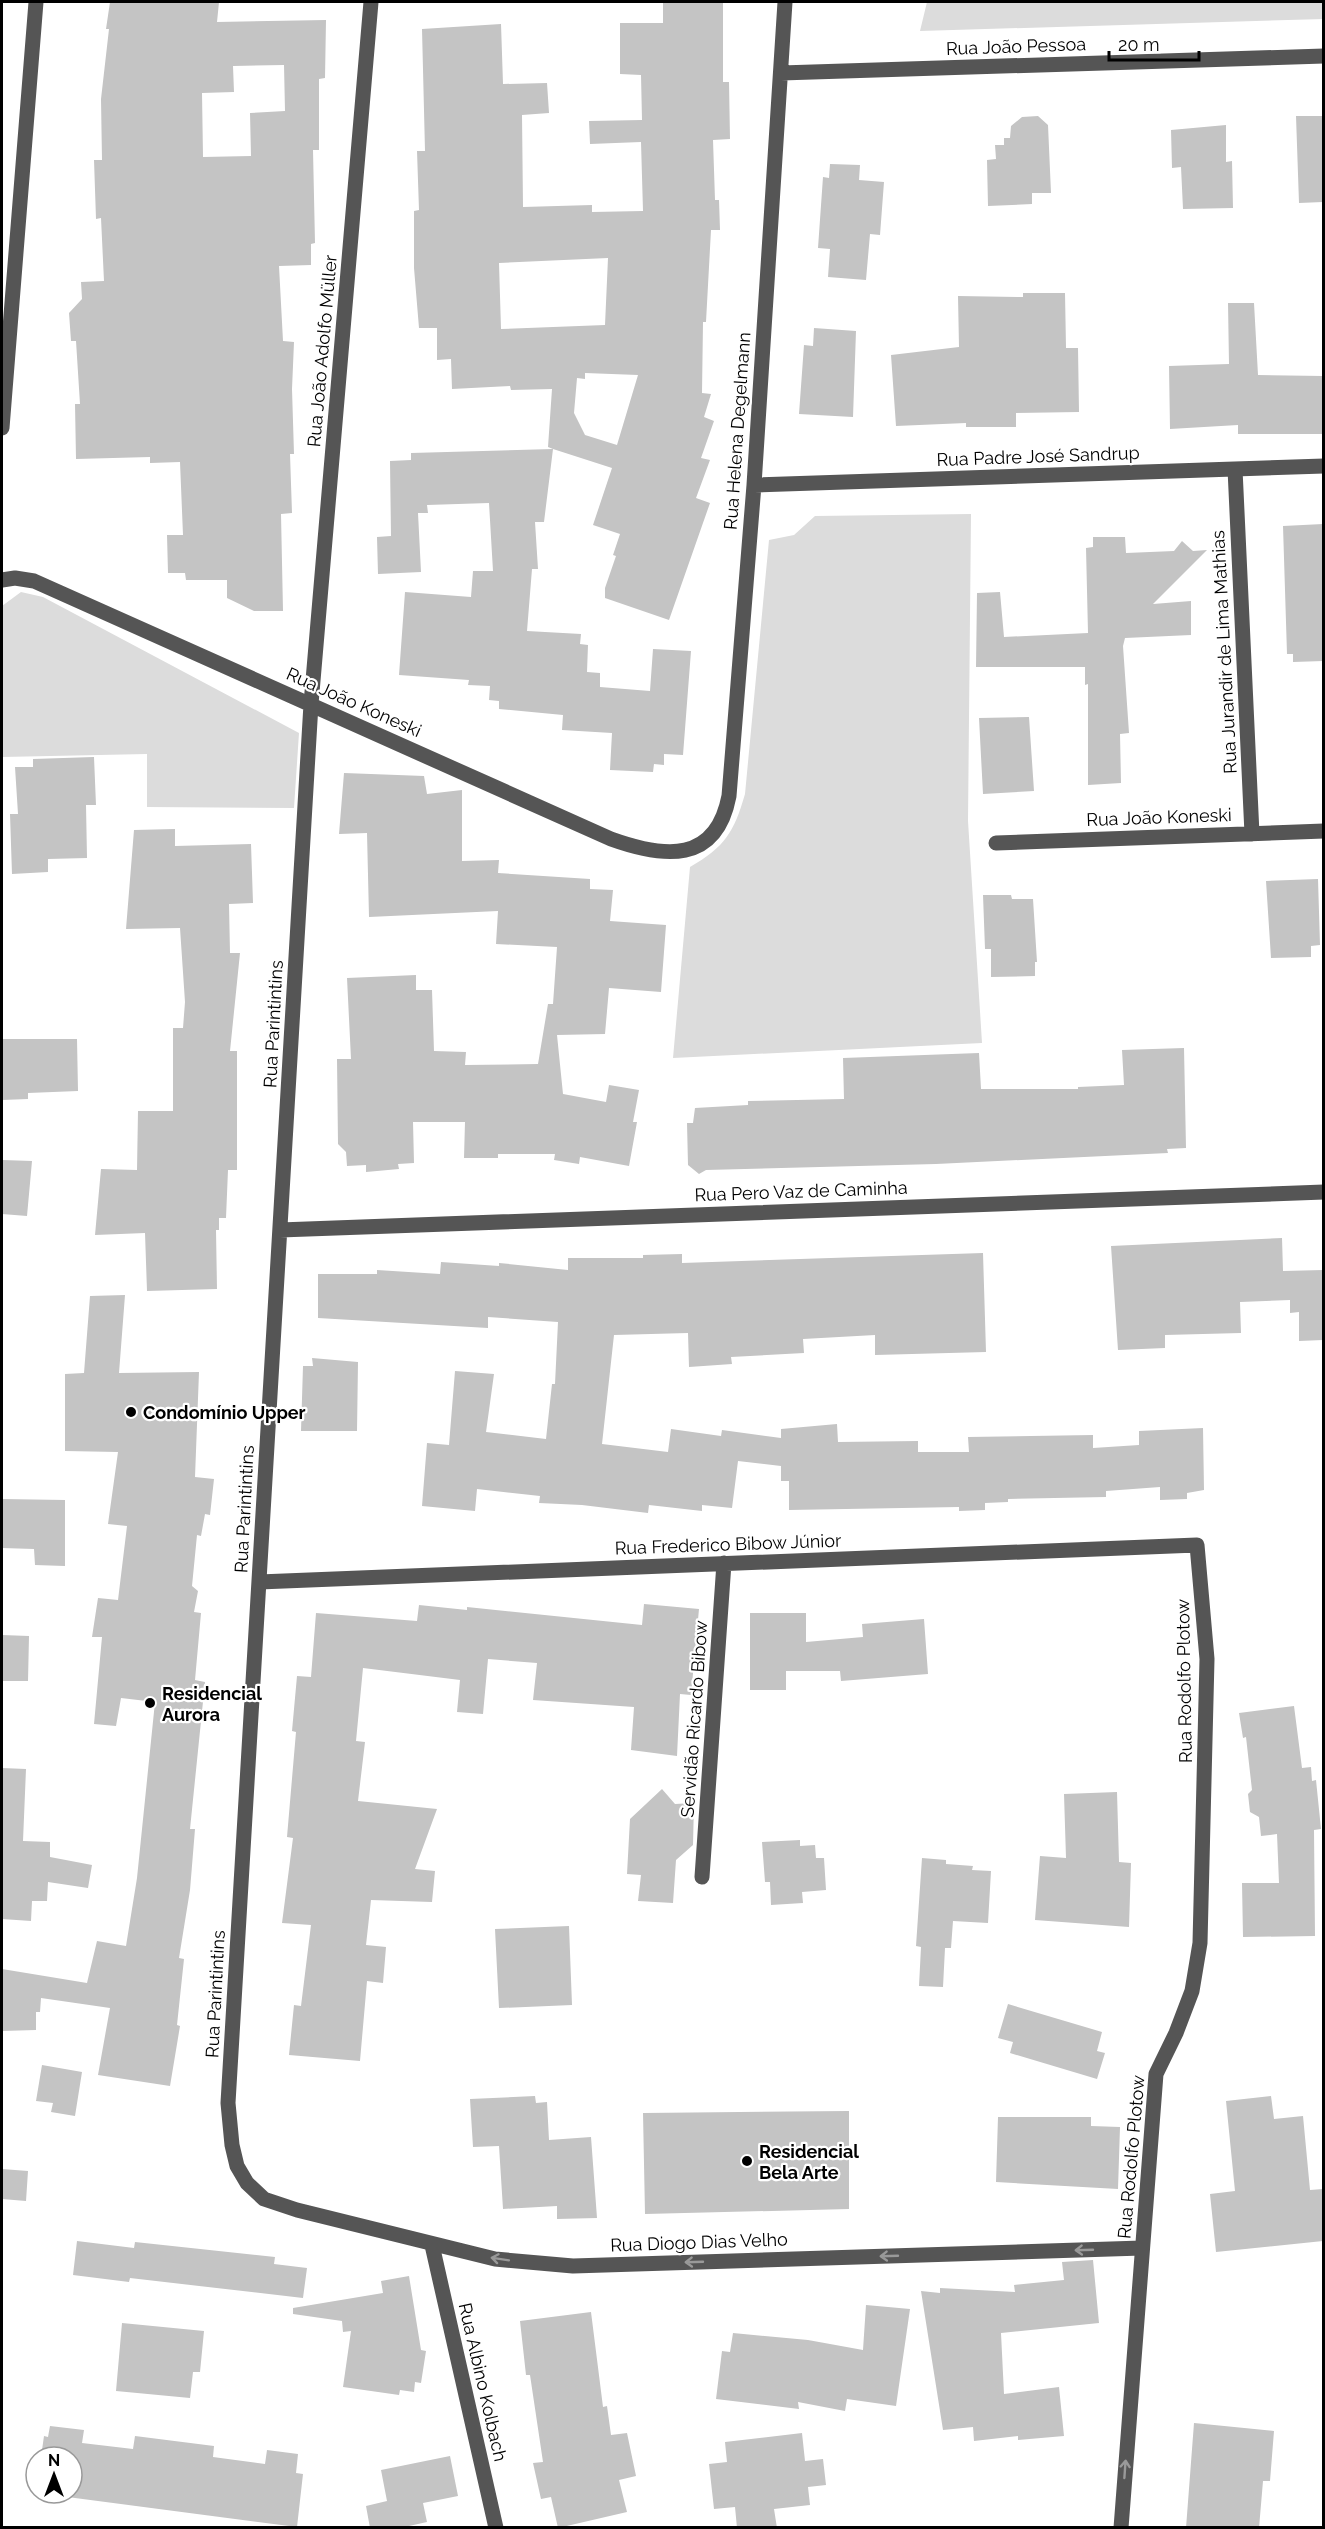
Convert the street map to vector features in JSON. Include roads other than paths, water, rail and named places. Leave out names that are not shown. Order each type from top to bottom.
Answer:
[{"type":"street","points":[[2,428],[36,2]]},
{"type":"street","name":"Rua João Adolfo Müller","points":[[312,704],[370,2]]},
{"type":"street","name":"Rua Helena Degelmann","points":[[693,849],[706,842],[718,830],[725,816],[729,796],[754,485],[785,2]]},
{"type":"street","name":"Rua João Pessoa","points":[[781,74],[1323,56]]},
{"type":"street","name":"Rua Padre José Sandrup","points":[[754,485],[1323,466]]},
{"type":"street","name":"Rua Jurandir de Lima Mathias","points":[[1235,469],[1252,834]]},
{"type":"street","name":"Rua João Koneski","points":[[2,580],[15,578],[34,581],[611,839],[640,850],[667,853],[693,849]]},
{"type":"street","name":"Rua Parintintins","points":[[264,2199],[247,2183],[237,2166],[232,2145],[228,2103],[312,704]]},
{"type":"street","name":"Rua João Koneski","points":[[996,843],[1323,831]]},
{"type":"street","name":"Rua Pero Vaz de Caminha","points":[[280,1230],[1323,1191]]},
{"type":"street","name":"Rua Frederico Bibow Júnior","points":[[259,1582],[1197,1545]]},
{"type":"street","name":"Rua Rodolfo Plotow","points":[[1121,2528],[1156,2074],[1192,1991],[1200,1943],[1207,1659],[1197,1545]]},
{"type":"street","name":"Servidão Ricardo Bibow","points":[[702,1877],[724,1563]]},
{"type":"street","name":"Rua Diogo Dias Velho","points":[[264,2199],[297,2211],[495,2259],[573,2266],[1142,2248]]},
{"type":"street","name":"Rua Albino Kolbach","points":[[432,2245],[496,2528]]},
{"type":"place","name":"Condomínio Upper","points":[[131,1412]]},
{"type":"place","name":"Residencial Aurora","points":[[150,1703]]},
{"type":"place","name":"Residencial Bela Arte","points":[[747,2161]]}]
